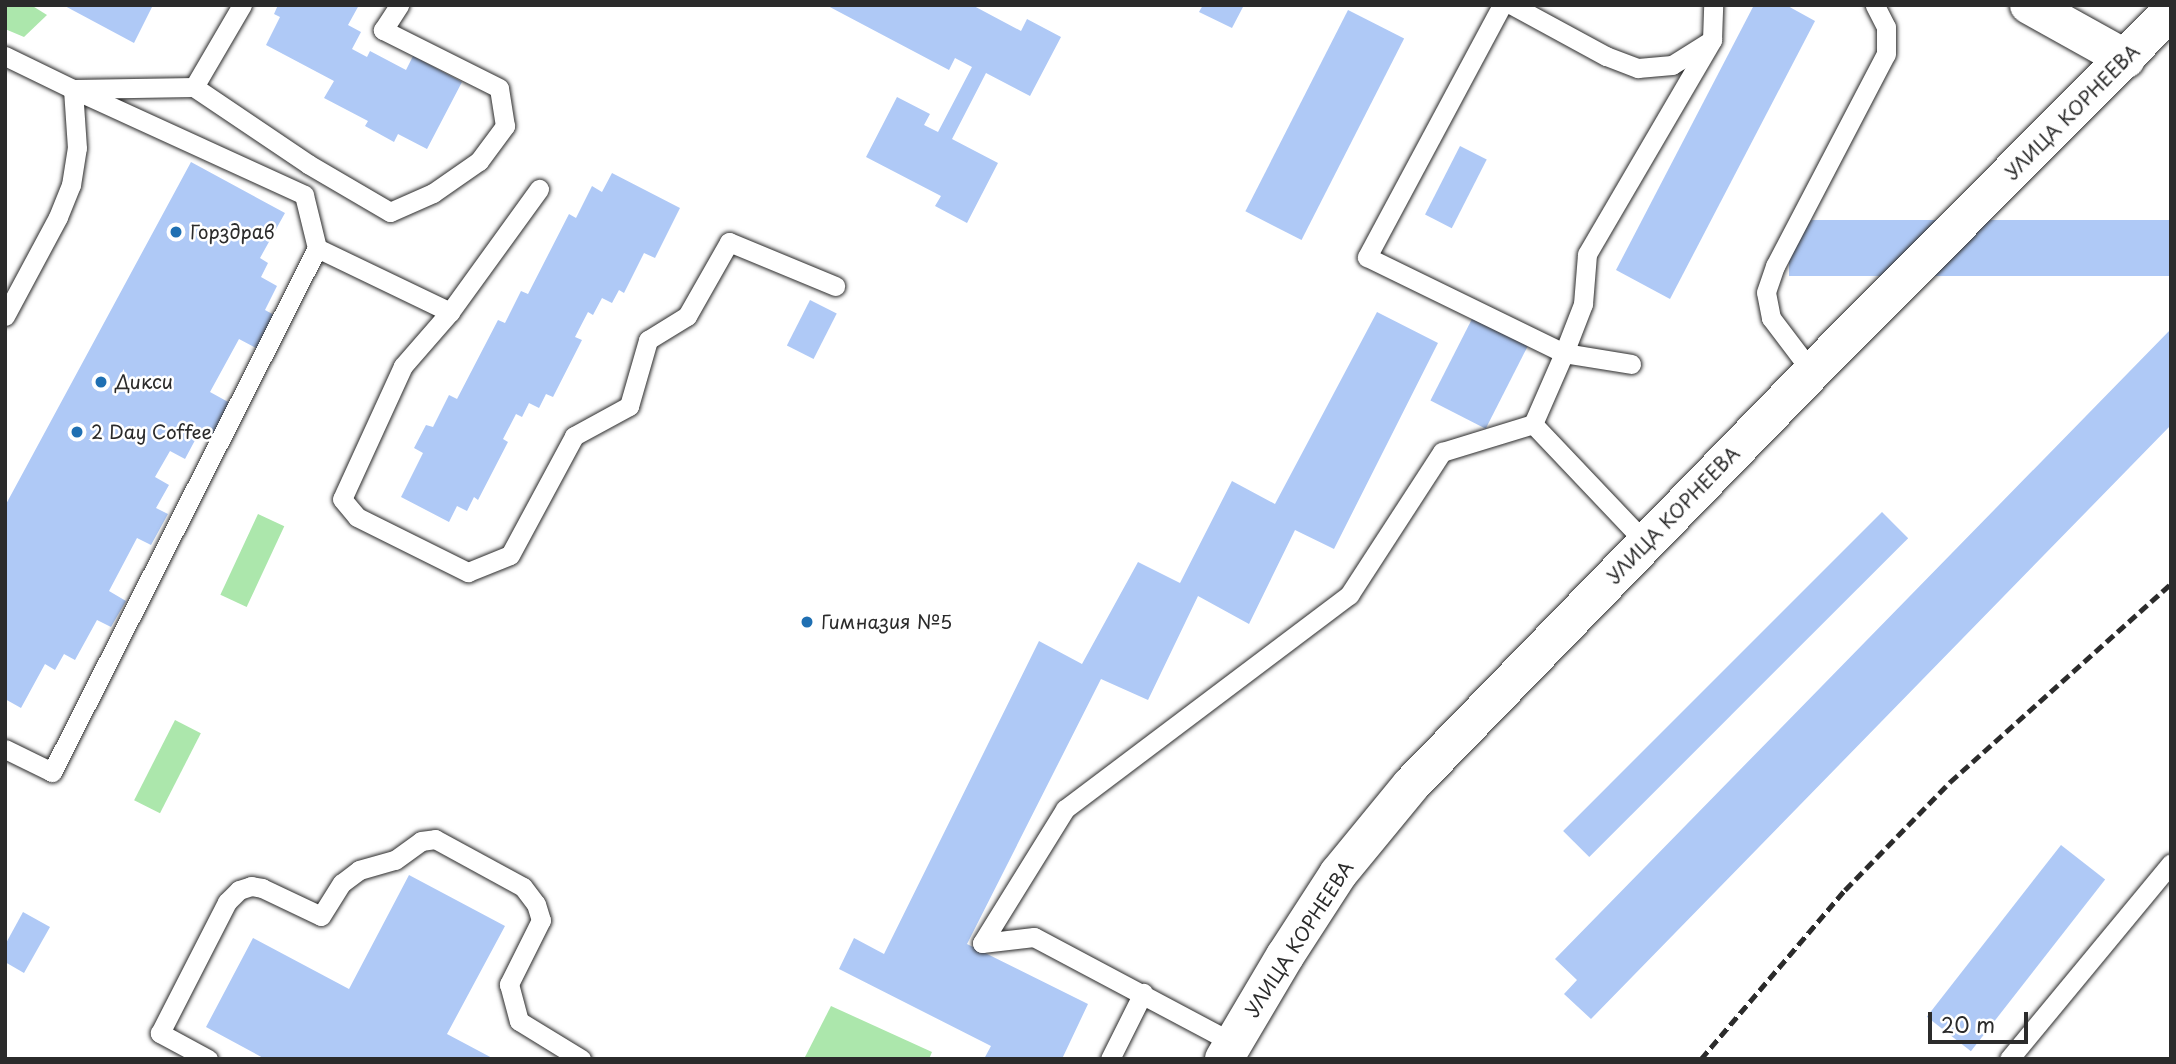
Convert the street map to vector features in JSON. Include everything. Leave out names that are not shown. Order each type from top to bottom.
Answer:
[{"type":"street","points":[[2029,5],[2126,59]]},
{"type":"street","name":"УЛИЦА КОРНЕЕВА","points":[[1229,1051],[1306,923],[1381,820],[1458,735],[1812,372],[2126,59],[2165,28]]},
{"type":"lane","points":[[194,87],[242,5]]},
{"type":"lane","points":[[73,89],[194,87],[308,164],[390,212],[433,193],[479,161],[505,126],[499,88],[383,30],[399,5]]},
{"type":"lane","points":[[1502,5],[1367,257],[1564,354],[1632,364]]},
{"type":"lane","points":[[1512,5],[1606,56],[1638,68],[1672,65],[1712,40]]},
{"type":"lane","points":[[1229,1051],[1143,993],[1034,937],[982,943],[1065,809],[1349,595],[1442,452],[1533,424],[1583,304],[1587,254],[1712,40],[1713,5]]},
{"type":"lane","points":[[1812,372],[1771,318],[1766,292],[1775,266],[1886,54],[1886,27],[1875,5]]},
{"type":"lane","points":[[5,56],[304,195],[317,248],[52,772],[5,748]]},
{"type":"lane","points":[[5,316],[58,217],[71,185],[77,148],[73,89]]},
{"type":"lane","points":[[539,188],[450,312],[403,366],[342,499],[357,517],[468,572],[510,555],[574,436],[629,406],[648,340],[687,316],[729,242],[835,286]]},
{"type":"lane","points":[[317,248],[450,312]]},
{"type":"lane","points":[[1533,424],[1646,543]]},
{"type":"lane","points":[[208,1059],[160,1033],[227,902],[233,896],[251,886],[262,888],[321,915],[342,883],[359,870],[395,860],[421,841],[435,839],[523,887],[536,904],[541,920],[509,984],[519,1021],[581,1059]]},
{"type":"lane","points":[[2009,1059],[2171,863]]},
{"type":"lane","points":[[1110,1059],[1143,993]]},
{"type":"green space","points":[[5,5],[31,5],[47,15],[24,37],[5,29]]},
{"type":"green space","points":[[258,514],[284,526],[247,607],[220,595]]},
{"type":"green space","points":[[175,720],[201,733],[160,813],[134,800]]},
{"type":"green space","points":[[831,1006],[932,1052],[929,1059],[804,1059]]},
{"type":"building","points":[[63,5],[153,5],[134,43]]},
{"type":"building","points":[[278,5],[359,5],[348,25],[361,32],[352,49],[367,57],[370,51],[406,70],[413,56],[462,82],[427,149],[398,134],[394,142],[365,126],[368,121],[324,98],[334,81],[266,45],[280,17],[274,14]]},
{"type":"building","points":[[826,5],[972,5],[1021,31],[1027,19],[1061,37],[1030,96],[986,73],[952,139],[998,163],[967,223],[935,206],[941,196],[866,157],[897,97],[930,114],[924,125],[938,132],[972,67],[955,58],[949,70]]},
{"type":"building","points":[[1203,5],[1244,5],[1232,28],[1199,12]]},
{"type":"building","points":[[1754,5],[1786,5],[1815,21],[1670,299],[1616,270]]},
{"type":"building","points":[[1348,10],[1404,39],[1302,240],[1245,211]]},
{"type":"building","points":[[1460,146],[1487,160],[1452,228],[1425,215]]},
{"type":"building","points":[[191,162],[285,213],[260,258],[268,263],[261,277],[277,286],[265,310],[276,316],[258,349],[239,339],[210,392],[230,403],[212,436],[201,429],[185,459],[170,451],[155,477],[169,485],[156,508],[168,514],[151,545],[137,538],[109,591],[126,601],[111,627],[97,620],[75,660],[64,654],[55,670],[45,664],[21,708],[5,699],[5,506]]},
{"type":"building","points":[[612,173],[680,208],[655,258],[644,253],[624,293],[619,290],[612,303],[602,298],[593,315],[588,312],[575,337],[582,340],[553,397],[546,394],[539,408],[529,403],[522,417],[516,414],[503,439],[508,442],[478,500],[474,497],[467,511],[457,506],[449,522],[401,497],[423,453],[414,448],[426,425],[433,427],[449,395],[457,399],[498,320],[505,323],[521,291],[528,294],[569,214],[576,218],[592,186],[602,192]]},
{"type":"building","points":[[1789,220],[2171,220],[2171,276],[1789,276]]},
{"type":"building","points":[[810,300],[837,314],[814,359],[787,345]]},
{"type":"building","points":[[1377,312],[1438,343],[1334,549],[1295,530],[1249,624],[1198,596],[1148,700],[1101,679],[967,944],[1088,1004],[1062,1059],[984,1059],[991,1046],[839,969],[854,938],[884,954],[1039,641],[1082,664],[1138,562],[1180,583],[1232,481],[1275,504]]},
{"type":"building","points":[[1474,315],[1529,343],[1486,429],[1430,401]]},
{"type":"building","points":[[2171,329],[2171,425],[1591,1019],[1564,994],[1577,980],[1555,959]]},
{"type":"building","points":[[1882,512],[1908,538],[1589,857],[1563,831]]},
{"type":"building","points":[[2061,845],[2105,879],[1971,1051],[1927,1017]]},
{"type":"building","points":[[409,875],[505,926],[447,1034],[494,1059],[265,1059],[206,1027],[253,938],[349,989]]},
{"type":"building","points":[[23,912],[50,927],[24,973],[5,962],[5,945]]},
{"type":"railway","points":[[1701,1059],[1845,890],[1950,782],[2171,584]]},
{"type":"place","name":"Горздрав","points":[[176,232]]},
{"type":"place","name":"Дикси","points":[[101,382]]},
{"type":"place","name":"2 Day Coffee","points":[[77,432]]},
{"type":"place","name":"Гимназия №5","points":[[807,622]]}]
